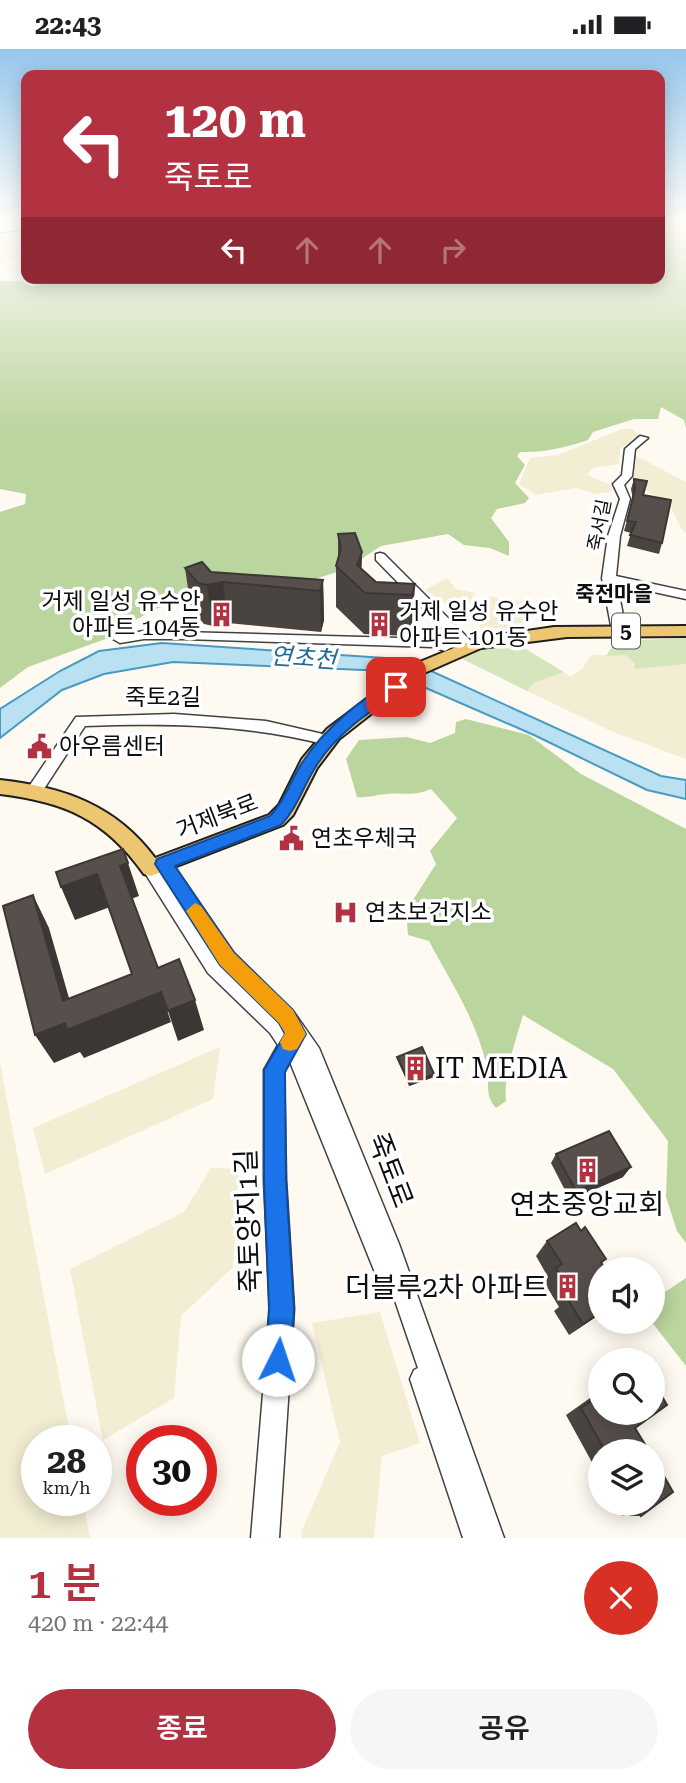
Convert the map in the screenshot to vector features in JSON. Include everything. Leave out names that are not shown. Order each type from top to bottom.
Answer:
[{"type":"main road","name":"5","points":[[453,647],[567,632],[686,631]]},
{"type":"main road","points":[[393,685],[453,647]]},
{"type":"main road","name":"거제북로","points":[[154,862],[276,820],[286,810],[323,739],[393,685]]},
{"type":"main road","points":[[0,778],[37,787],[71,800],[121,831],[154,862]]},
{"type":"main road","points":[[0,787],[37,787]]},
{"type":"street","name":"죽서길","points":[[619,631],[608,578],[614,531],[625,499],[618,484],[627,476],[628,449],[633,442],[643,438]]},
{"type":"street","points":[[378,558],[453,647]]},
{"type":"street","points":[[608,578],[686,595]]},
{"type":"street","points":[[120,639],[144,635],[184,635],[434,643],[453,647]]},
{"type":"street","name":"죽토2길","points":[[37,787],[81,721],[175,717],[275,728],[323,739]]},
{"type":"street","name":"죽토로","points":[[154,862],[215,967],[312,1055],[332,1099],[387,1244],[490,1538]]},
{"type":"street","name":"죽토로","points":[[293,1038],[390,1283],[477,1538]]},
{"type":"street","name":"죽토양지1길","points":[[265,1538],[282,1309],[275,1180],[274,1070],[293,1038]]},
{"type":"shaded area","points":[[622,429],[633,429],[639,435],[620,449],[619,464],[593,468],[587,475],[609,484],[613,489],[610,492],[596,494],[576,488],[536,495],[519,484],[530,458],[558,455]]},
{"type":"shaded area","points":[[634,455],[686,482],[686,533],[671,507],[632,481]]},
{"type":"shaded area","points":[[447,578],[456,589],[475,593],[468,605],[468,618],[425,590]]},
{"type":"shaded area","points":[[486,596],[528,602],[524,614],[526,627],[482,632],[478,616]]},
{"type":"shaded area","points":[[591,655],[625,655],[634,662],[635,669],[686,664],[686,759],[613,732],[527,691],[534,683],[564,672],[570,677],[583,668]]},
{"type":"shaded area","points":[[220,1047],[213,1099],[45,1174],[33,1128]]},
{"type":"shaded area","points":[[0,1063],[68,1425],[21,1425],[21,1516],[86,1516],[90,1538],[0,1538]]},
{"type":"shaded area","points":[[211,1168],[239,1169],[233,1267],[181,1316],[174,1398],[112,1435],[112,1425],[100,1425],[70,1269],[184,1212]]},
{"type":"shaded area","points":[[380,1312],[420,1443],[382,1456],[374,1538],[303,1538],[301,1533],[340,1442],[312,1323]]},
{"type":"green space","points":[[0,292],[686,292],[686,428],[684,420],[661,407],[658,419],[634,419],[593,432],[588,440],[571,445],[520,452],[517,456],[525,465],[515,483],[529,498],[525,503],[497,509],[491,518],[509,542],[509,556],[490,548],[464,545],[448,534],[381,546],[346,569],[297,585],[190,597],[158,608],[124,626],[111,637],[28,667],[0,688],[0,512],[25,504],[26,494],[0,489]]},
{"type":"green space","points":[[686,638],[686,664],[635,669],[634,662],[625,655],[606,656],[616,641]]},
{"type":"green space","points":[[519,645],[564,672],[534,683],[527,691],[454,655],[481,648]]},
{"type":"green space","points":[[466,719],[529,735],[581,774],[686,829],[686,1243],[677,1231],[666,1197],[668,1141],[613,1069],[523,1015],[508,1070],[506,1101],[496,1108],[488,1092],[487,1069],[481,1046],[461,1000],[429,941],[408,935],[406,911],[436,864],[430,851],[457,818],[431,789],[413,794],[357,797],[346,759],[359,740],[407,737],[430,743],[455,733],[456,722]]},
{"type":"green space","points":[[686,1278],[686,1366],[661,1334],[665,1334],[665,1292]]},
{"type":"water","name":"연초천","points":[[162,643],[385,658],[429,670],[661,776],[686,780],[686,799],[647,790],[534,735],[387,671],[173,662],[104,674],[62,690],[0,738],[0,709],[60,671],[99,651]]},
{"type":"building","points":[[634,479],[647,481],[643,495],[671,500],[662,543],[630,535],[636,522],[627,521],[635,489]]},
{"type":"building","points":[[355,533],[362,552],[357,565],[376,582],[415,584],[412,595],[365,593],[336,566],[341,549],[338,534]]},
{"type":"building","points":[[202,562],[211,572],[323,580],[320,591],[223,582],[207,585],[198,583],[185,568]]},
{"type":"building","points":[[123,849],[128,863],[120,866],[158,968],[179,959],[195,1000],[168,1011],[161,992],[67,1030],[65,1023],[35,1035],[3,906],[33,895],[63,1001],[132,974],[97,874],[61,887],[56,872]]},
{"type":"building","name":"IT MEDIA","points":[[422,1047],[434,1074],[410,1084],[397,1057]]},
{"type":"building","name":"연초중앙교회","points":[[609,1131],[631,1167],[576,1191],[556,1154]]},
{"type":"building","points":[[576,1223],[581,1231],[585,1227],[605,1257],[588,1257],[588,1321],[583,1324],[567,1298],[572,1295],[556,1268],[562,1264],[547,1241]]},
{"type":"building","points":[[588,1403],[588,1421],[581,1408]]},
{"type":"building","points":[[590,1425],[639,1425],[635,1428],[642,1439],[598,1439]]},
{"type":"building","points":[[665,1478],[673,1492],[665,1498]]},
{"type":"slow traffic","points":[[195,911],[227,959],[286,1017],[296,1034],[290,1042]]},
{"type":"place","name":"거제 일성 유수안 아파트 104동","points":[[221,614]]},
{"type":"place","name":"거제 일성 유수안 아파트 101동","points":[[379,624]]},
{"type":"place","name":"아우름센터","points":[[39,746]]},
{"type":"place","name":"연초우체국","points":[[291,838]]},
{"type":"place","name":"연초보건지소","points":[[345,912]]},
{"type":"place","name":"IT MEDIA","points":[[415,1068]]},
{"type":"place","name":"연초중앙교회","points":[[587,1170]]},
{"type":"place","name":"더블루2차 아파트","points":[[568,1287]]},
{"type":"district","name":"죽전마을","points":[[614,594]]},
{"type":"route","points":[[278,1360],[282,1309],[275,1180],[274,1070],[296,1034],[286,1017],[227,959],[163,864],[276,820],[286,810],[309,764],[327,740],[359,712],[396,687]]}]
